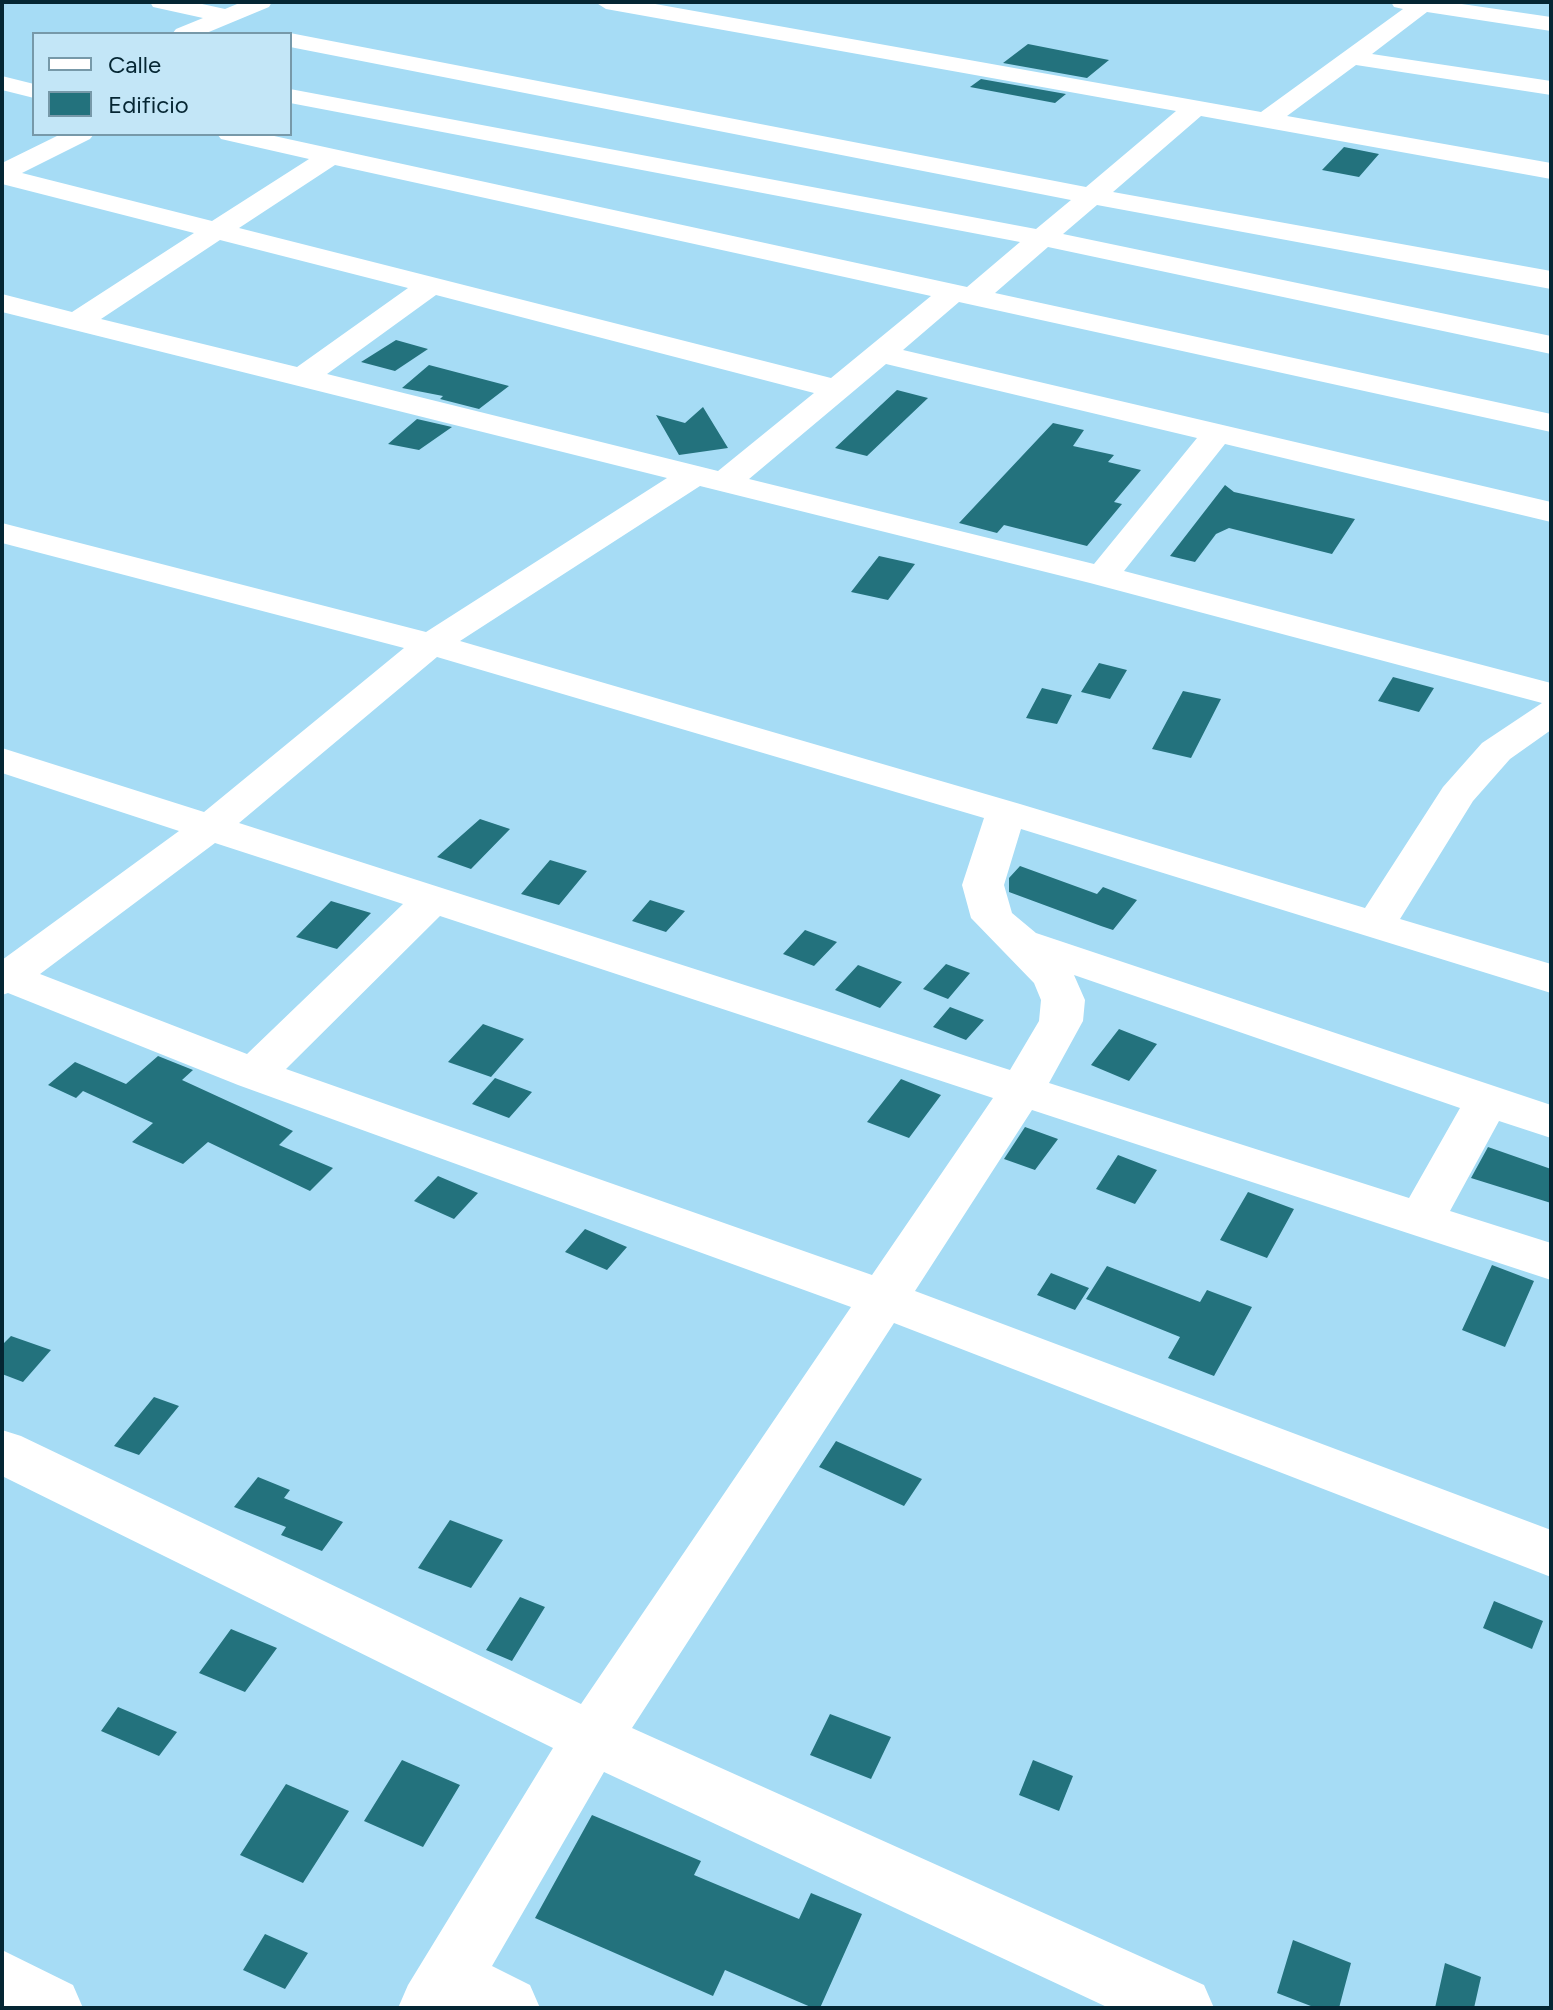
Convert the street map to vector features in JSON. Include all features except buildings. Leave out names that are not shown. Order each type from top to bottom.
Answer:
[{"type":"street","points":[[161,2],[246,32]]},
{"type":"street","points":[[189,32],[261,2]]},
{"type":"street","points":[[606,2],[758,25],[1407,140],[1551,171]]},
{"type":"street","points":[[659,2],[758,25]]},
{"type":"street","points":[[1049,76],[1195,108],[1272,116],[1354,58],[1418,3],[1551,24]]},
{"type":"street","points":[[292,40],[1093,196],[1551,280]]},
{"type":"street","points":[[1354,58],[1551,88]]},
{"type":"street","points":[[2,83],[32,90]]},
{"type":"street","points":[[292,96],[1042,238],[1551,345]]},
{"type":"street","points":[[4,978],[209,828],[431,644],[711,478],[836,389],[879,353],[1042,238],[1195,108]]},
{"type":"street","points":[[2,174],[77,136]]},
{"type":"street","points":[[239,136],[1551,423]]},
{"type":"street","points":[[1407,140],[1551,159]]},
{"type":"street","points":[[76,322],[331,156]]},
{"type":"street","points":[[2,174],[836,389]]},
{"type":"street","points":[[302,378],[430,286]]},
{"type":"street","points":[[2,303],[1102,576],[1551,694]]},
{"type":"street","points":[[879,353],[1551,512]]},
{"type":"street","points":[[1102,576],[1217,433]]},
{"type":"street","points":[[2,533],[431,644],[1006,812],[1551,979]]},
{"type":"street","points":[[1375,925],[1457,795],[1496,751],[1551,712]]},
{"type":"street","points":[[2,760],[1551,1262]]},
{"type":"street","points":[[507,2008],[440,1993],[592,1738],[1021,1091],[1061,1021],[1063,1000],[1053,977],[992,918],[983,885],[1006,812]]},
{"type":"street","points":[[254,1074],[433,899]]},
{"type":"street","points":[[1022,944],[1551,1122]]},
{"type":"street","points":[[4,978],[254,1074],[883,1299],[1551,1554]]},
{"type":"street","points":[[1422,1219],[1487,1100]]},
{"type":"street","points":[[2,1451],[592,1738],[1181,2008]]},
{"type":"street","points":[[2,1982],[50,2008]]}]
